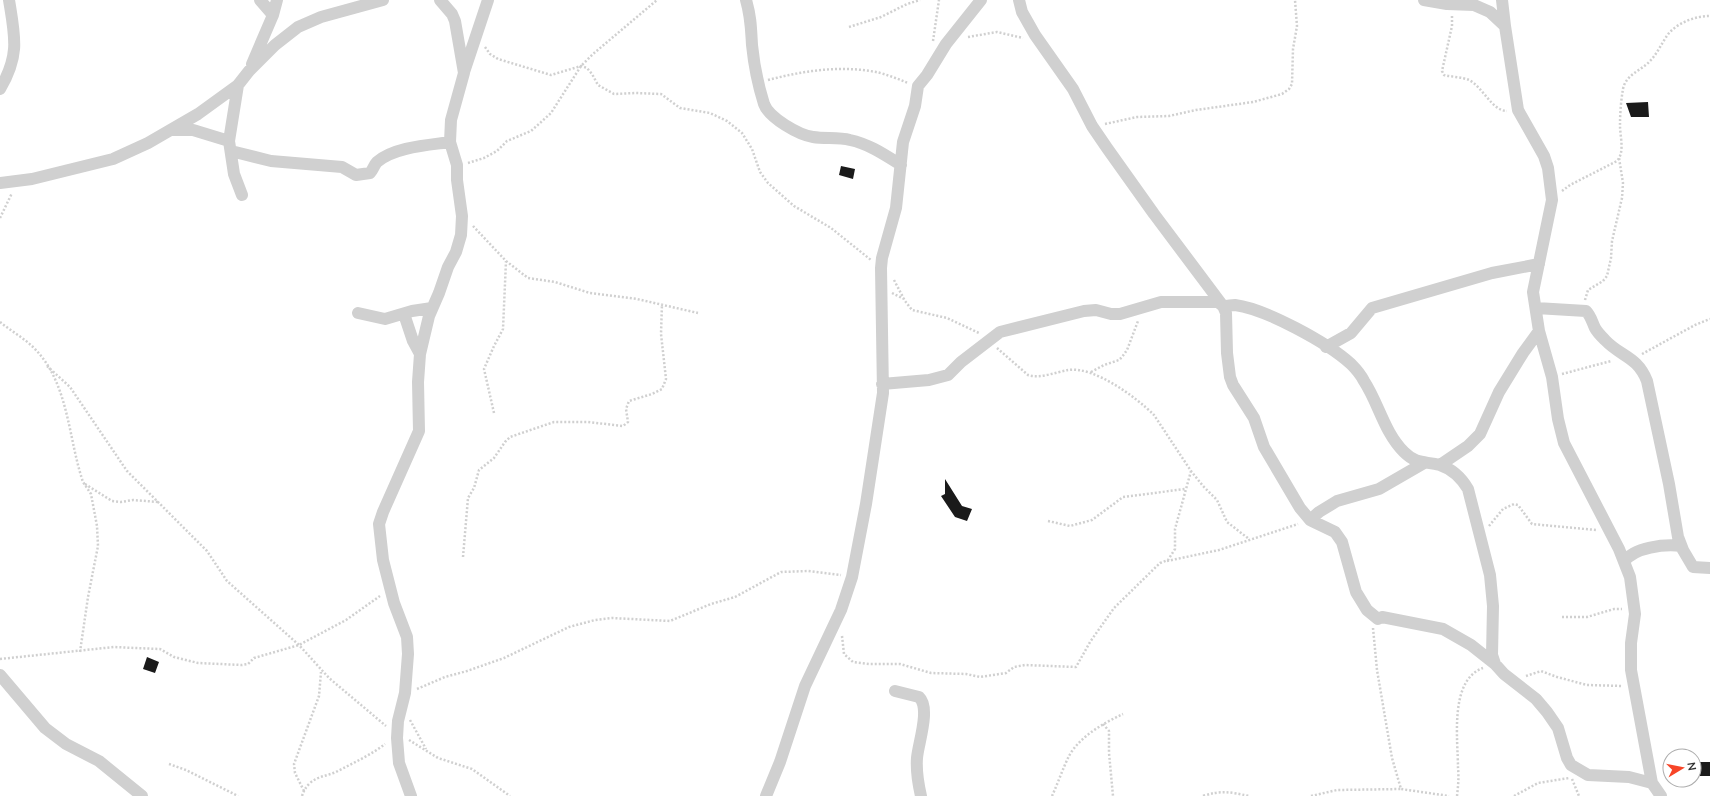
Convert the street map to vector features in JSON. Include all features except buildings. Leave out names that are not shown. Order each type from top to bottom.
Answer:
[{"type":"street","points":[[0,7],[4,0]]},
{"type":"street","points":[[0,89],[8,75],[16,40],[9,0]]},
{"type":"street","points":[[260,0],[273,15]]},
{"type":"street","points":[[249,71],[273,15],[277,0]]},
{"type":"street","points":[[0,183],[32,179],[113,160],[171,130],[198,114],[238,85],[249,71],[275,45],[298,27],[321,17],[383,0]]},
{"type":"street","points":[[440,0],[452,14],[455,21],[464,73]]},
{"type":"street","points":[[411,796],[400,763],[397,736],[404,698],[408,654],[407,637],[389,584],[382,552],[380,524],[383,512],[419,431],[418,382],[420,354],[428,316],[439,293],[448,267],[456,252],[461,235],[462,216],[457,180],[457,165],[450,142],[451,120],[464,73],[488,0]]},
{"type":"street","points":[[746,0],[751,19],[752,44],[758,82],[765,107],[774,116],[791,128],[813,137],[849,139],[877,150],[901,165]]},
{"type":"street","points":[[766,796],[780,762],[805,686],[841,610],[852,577],[866,504],[882,393],[882,258],[896,208],[903,142],[915,106],[918,86],[927,75],[946,44],[981,0]]},
{"type":"street","points":[[1018,0],[1022,12],[1042,46],[1048,52],[1073,89],[1092,126],[1154,214],[1223,306],[1226,313],[1228,365],[1233,385],[1254,418],[1264,447],[1281,474],[1291,495],[1310,520],[1318,526],[1338,535],[1345,548],[1356,592],[1365,607],[1378,619],[1382,617],[1389,618],[1442,629],[1471,645],[1541,704],[1553,720],[1561,735],[1568,758],[1574,767],[1588,775],[1629,777],[1652,783]]},
{"type":"street","points":[[1424,0],[1447,4],[1474,5],[1490,12],[1505,26]]},
{"type":"street","points":[[1502,0],[1518,110],[1544,156],[1548,168],[1552,200],[1533,292],[1539,331],[1552,377],[1558,419],[1564,443],[1624,562],[1630,577],[1636,614],[1631,643],[1631,670],[1652,783],[1660,796]]},
{"type":"street","points":[[238,85],[230,146],[234,174],[242,195]]},
{"type":"street","points":[[171,130],[194,130],[230,146],[271,161],[342,167],[357,175],[370,173],[377,162],[398,151],[450,142]]},
{"type":"street","points":[[1326,347],[1351,333],[1372,308],[1492,273],[1539,264]]},
{"type":"street","points":[[882,384],[929,380],[948,375],[960,362],[1000,332],[1084,311],[1096,310],[1111,314],[1120,314],[1150,304],[1165,301],[1181,301],[1218,302],[1223,306],[1234,305],[1264,314],[1301,331],[1355,368],[1370,391],[1382,420],[1395,441],[1410,458],[1424,463],[1440,465],[1452,472],[1468,489],[1472,500],[1479,538],[1486,558],[1492,588],[1492,655],[1495,664]]},
{"type":"street","points":[[358,313],[385,319],[432,308]]},
{"type":"street","points":[[1536,308],[1584,311],[1589,314],[1596,330],[1603,339],[1615,350],[1633,360],[1643,371],[1647,381],[1669,484],[1676,530],[1681,546],[1694,567],[1710,568]]},
{"type":"street","points":[[404,314],[413,341],[420,354]]},
{"type":"street","points":[[1440,465],[1468,446],[1480,434],[1502,387],[1523,353],[1539,331]]},
{"type":"street","points":[[1310,520],[1319,512],[1337,501],[1380,489],[1424,463]]},
{"type":"street","points":[[1624,562],[1629,556],[1647,548],[1669,544],[1681,546]]},
{"type":"street","points":[[0,675],[45,728],[66,744],[99,760],[142,796]]},
{"type":"street","points":[[895,691],[922,699],[924,708],[916,770],[921,796]]},
{"type":"path","points":[[457,165],[484,158],[497,151],[507,141],[531,131],[551,113],[581,66],[657,0]]},
{"type":"path","points":[[849,27],[881,17],[907,4],[920,0]]},
{"type":"path","points":[[932,45],[939,0]]},
{"type":"path","points":[[1092,126],[1137,117],[1169,116],[1213,107],[1253,102],[1282,94],[1288,90],[1292,84],[1293,50],[1297,26],[1295,0]]},
{"type":"path","points":[[1447,4],[1452,15],[1452,26],[1442,71],[1444,75],[1469,80],[1489,97],[1493,104],[1499,109],[1504,111],[1518,110]]},
{"type":"path","points":[[1584,311],[1587,292],[1603,281],[1607,276],[1611,258],[1612,241],[1622,198],[1623,183],[1619,158],[1623,88],[1629,77],[1650,62],[1670,32],[1685,21],[1696,17],[1710,16]]},
{"type":"path","points":[[966,38],[997,32],[1024,38],[1042,46]]},
{"type":"path","points":[[476,36],[490,54],[498,59],[539,73],[551,75],[581,66],[587,68],[598,85],[614,94],[661,94],[680,108],[710,113],[727,121],[742,132],[752,149],[760,172],[768,183],[794,206],[831,228],[890,275],[912,310],[947,318],[978,333],[988,340],[1014,364],[1032,376],[1049,375],[1070,370],[1091,372],[1131,396],[1148,409],[1154,415],[1191,471],[1217,500],[1227,522],[1249,539]]},
{"type":"path","points":[[758,82],[803,72],[842,69],[876,72],[918,86]]},
{"type":"path","points":[[1552,200],[1570,185],[1617,161],[1619,158]]},
{"type":"path","points":[[0,218],[17,181]]},
{"type":"path","points":[[462,216],[506,261],[528,278],[555,282],[590,293],[662,304],[698,314]]},
{"type":"path","points":[[494,413],[484,368],[503,329],[506,261]]},
{"type":"path","points":[[464,557],[468,498],[474,488],[479,470],[494,458],[510,437],[554,422],[588,422],[623,426],[628,422],[626,409],[629,401],[652,394],[662,389],[666,379],[662,334],[662,304]]},
{"type":"path","points":[[1091,372],[1104,364],[1119,360],[1122,357],[1128,350],[1136,324],[1142,312],[1150,304]]},
{"type":"path","points":[[1552,377],[1615,359],[1633,360],[1684,330],[1710,319]]},
{"type":"path","points":[[0,322],[34,348],[47,366],[61,391],[82,482],[91,494],[97,526],[98,546],[88,597],[80,652]]},
{"type":"path","points":[[47,366],[70,387],[127,471],[207,551],[227,581],[299,645],[321,672],[397,736],[410,741],[438,758],[472,769],[510,796]]},
{"type":"path","points":[[842,631],[844,654],[853,662],[869,664],[900,664],[930,673],[966,674],[980,677],[1006,673],[1014,667],[1025,664],[1076,667],[1090,642],[1114,608],[1160,563],[1168,560],[1175,549],[1175,529],[1191,471]]},
{"type":"path","points":[[82,482],[112,501],[158,502]]},
{"type":"path","points":[[1048,521],[1070,526],[1092,520],[1123,497],[1185,489]]},
{"type":"path","points":[[1479,538],[1502,509],[1514,504],[1518,505],[1532,524],[1584,530],[1608,530]]},
{"type":"path","points":[[1160,563],[1219,550],[1310,520]]},
{"type":"path","points":[[426,750],[404,698],[445,677],[504,658],[569,627],[595,620],[612,618],[670,621],[711,604],[735,597],[782,572],[808,570],[830,572],[852,577]]},
{"type":"path","points":[[0,659],[114,648],[160,650],[174,657],[198,663],[248,664],[254,658],[299,645],[346,620],[380,596],[389,584]]},
{"type":"path","points":[[1562,617],[1587,617],[1619,608],[1626,609],[1636,614]]},
{"type":"path","points":[[1378,619],[1375,621],[1373,629],[1375,652],[1392,758],[1401,789]]},
{"type":"path","points":[[1457,796],[1459,700],[1469,677],[1475,671],[1495,664]]},
{"type":"path","points":[[1520,687],[1522,679],[1527,674],[1541,671],[1587,685],[1618,687],[1634,686]]},
{"type":"path","points":[[304,791],[295,773],[294,764],[320,696],[321,672]]},
{"type":"path","points":[[1052,796],[1070,755],[1079,743],[1103,724],[1123,714]]},
{"type":"path","points":[[1103,724],[1109,731],[1109,753],[1113,796]]},
{"type":"path","points":[[302,796],[311,782],[320,777],[334,773],[376,751],[397,736]]},
{"type":"path","points":[[169,764],[186,770],[238,796]]},
{"type":"path","points":[[1514,796],[1538,784],[1572,778]]},
{"type":"path","points":[[1311,796],[1337,790],[1401,789],[1418,794],[1449,796]]},
{"type":"path","points":[[1203,796],[1217,791],[1223,791],[1249,796]]}]
